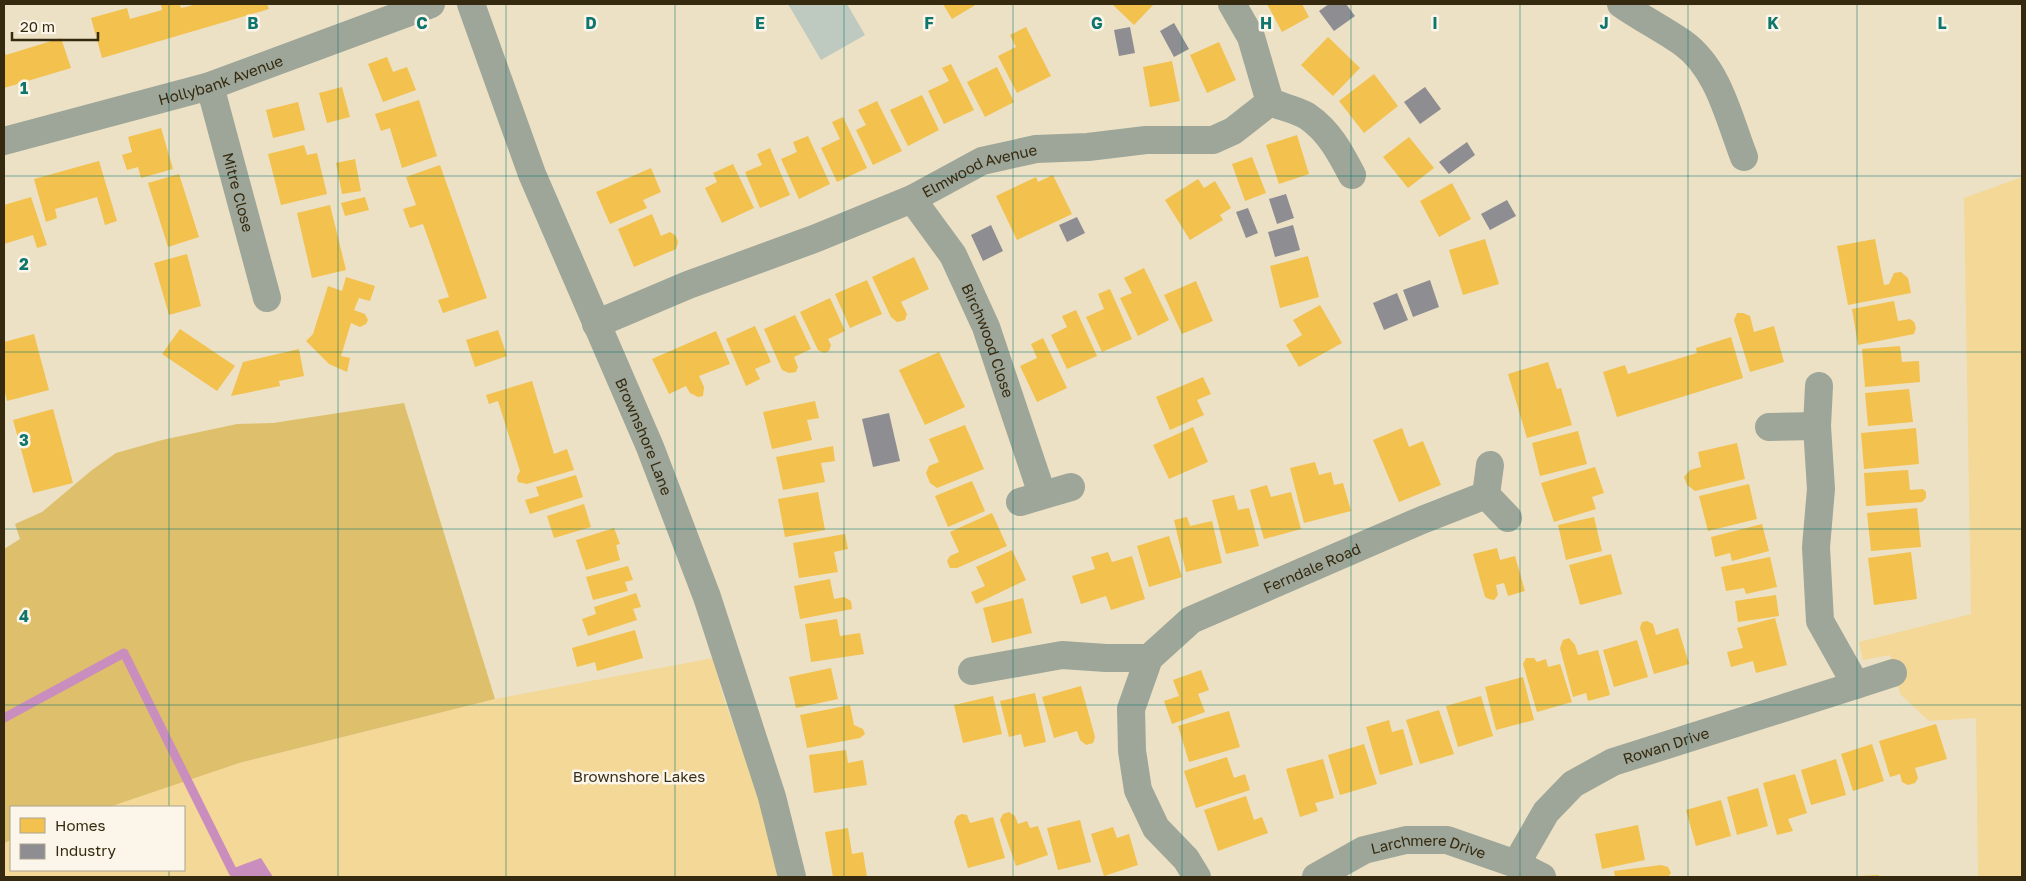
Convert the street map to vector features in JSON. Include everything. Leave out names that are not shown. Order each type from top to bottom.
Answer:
[{"type":"street","name":"Hollybank Avenue","points":[[4,141],[210,86],[431,4]]},
{"type":"street","name":"Brownshore Lane","points":[[471,4],[532,174],[650,447],[707,597],[772,797],[792,877]]},
{"type":"street","points":[[1232,4],[1251,37],[1270,102],[1306,115],[1323,129],[1337,145],[1352,175]]},
{"type":"street","points":[[1622,4],[1684,44],[1700,59],[1714,80],[1744,158]]},
{"type":"street","name":"Mitre Close","points":[[210,86],[267,298]]},
{"type":"street","name":"Elmwood Avenue","points":[[596,324],[688,285],[814,240],[912,199],[982,161],[1036,149],[1088,147],[1146,140],[1214,140],[1233,131],[1270,102]]},
{"type":"street","name":"Birchwood Close","points":[[912,199],[953,255],[986,326],[1031,498],[1070,487]]},
{"type":"street","points":[[1819,386],[1817,426],[1821,489],[1816,547],[1820,621],[1856,686]]},
{"type":"street","points":[[1769,427],[1817,426]]},
{"type":"street","points":[[1490,465],[1486,495],[1508,518]]},
{"type":"street","name":"Ferndale Road","points":[[1197,877],[1186,860],[1156,828],[1138,790],[1132,751],[1131,709],[1149,658],[1191,620],[1422,520],[1486,495]]},
{"type":"street","points":[[972,671],[1062,655],[1149,658]]},
{"type":"street","name":"Rowan Drive","points":[[1516,864],[1546,812],[1573,784],[1613,762],[1893,673]]},
{"type":"street","name":"Larchmere Drive","points":[[1316,877],[1364,850],[1406,840],[1447,840],[1516,864],[1542,877]]},
{"type":"green space","points":[[2022,177],[2022,877],[1978,877],[1976,718],[1929,721],[1900,694],[1890,655],[1863,660],[1859,642],[1971,614],[1964,198]]},
{"type":"green space","name":"Brownshore Lakes","points":[[4,643],[239,763],[495,699],[713,658],[723,696],[772,836],[778,877],[4,877]]},
{"type":"shaded area","points":[[404,403],[495,699],[239,763],[112,806],[10,806],[10,840],[4,843],[4,549],[20,539],[15,524],[42,512],[92,470],[116,453],[162,440],[237,424],[273,423]]},
{"type":"shaded area","points":[[261,858],[273,877],[235,877],[231,869]]},
{"type":"building: Homes","points":[[161,4],[180,4],[181,8],[198,4],[267,4],[269,9],[102,58],[91,18],[127,8],[130,19],[162,10]]},
{"type":"building: Homes","points":[[943,4],[977,4],[952,19]]},
{"type":"building: Homes","points":[[1112,4],[1154,4],[1134,25]]},
{"type":"building: Homes","points":[[1267,4],[1302,4],[1309,17],[1282,32]]},
{"type":"building: Homes","points":[[1026,27],[1051,76],[1017,93],[998,56],[1016,47],[1010,35]]},
{"type":"building: Homes","points":[[1328,37],[1360,68],[1333,96],[1301,65]]},
{"type":"building: Homes","points":[[61,38],[71,68],[4,88],[4,50],[6,55]]},
{"type":"building: Homes","points":[[1219,42],[1236,80],[1207,93],[1190,55]]},
{"type":"building: Homes","points":[[387,57],[393,72],[407,67],[416,90],[383,102],[368,64]]},
{"type":"building: Homes","points":[[1172,61],[1180,101],[1150,107],[1143,67]]},
{"type":"building: Homes","points":[[951,64],[974,110],[944,124],[928,91],[949,81],[942,68]]},
{"type":"building: Homes","points":[[997,67],[1014,102],[985,117],[967,82]]},
{"type":"building: Homes","points":[[1374,74],[1398,106],[1364,133],[1339,101]]},
{"type":"building: Homes","points":[[342,87],[350,117],[327,123],[319,93]]},
{"type":"building: Homes","points":[[922,95],[939,130],[908,146],[890,110]]},
{"type":"building: Homes","points":[[419,100],[437,156],[402,168],[390,128],[381,131],[375,114]]},
{"type":"building: Homes","points":[[877,101],[902,151],[873,165],[856,130],[866,125],[858,110]]},
{"type":"building: Homes","points":[[298,102],[305,130],[273,138],[266,110]]},
{"type":"building: Homes","points":[[843,117],[867,168],[837,182],[821,148],[840,139],[832,122]]},
{"type":"building: Homes","points":[[161,128],[173,169],[141,178],[138,167],[127,170],[122,155],[132,152],[128,137]]},
{"type":"building: Homes","points":[[1297,135],[1309,174],[1279,184],[1266,145]]},
{"type":"building: Homes","points":[[808,136],[830,184],[799,199],[781,159],[797,152],[793,142]]},
{"type":"building: Homes","points":[[1409,137],[1434,168],[1408,188],[1383,157]]},
{"type":"building: Homes","points":[[304,145],[307,155],[317,153],[327,194],[281,205],[268,154]]},
{"type":"building: Homes","points":[[770,148],[790,195],[760,208],[745,172],[762,165],[757,154]]},
{"type":"building: Homes","points":[[1252,157],[1266,193],[1245,201],[1232,164]]},
{"type":"building: Homes","points":[[355,159],[361,191],[342,194],[336,163]]},
{"type":"building: Homes","points":[[99,161],[117,221],[105,225],[97,197],[55,209],[57,218],[46,222],[34,179]]},
{"type":"building: Homes","points":[[733,164],[754,208],[722,223],[705,188],[717,182],[713,173]]},
{"type":"building: Homes","points":[[440,165],[487,298],[443,313],[438,300],[449,297],[423,224],[410,228],[403,209],[416,205],[406,177]]},
{"type":"building: Homes","points":[[651,168],[661,192],[643,200],[647,208],[610,224],[596,192]]},
{"type":"building: Homes","points":[[179,174],[199,237],[168,247],[148,183]]},
{"type":"building: Homes","points":[[1053,175],[1072,214],[1017,240],[996,196],[1036,177],[1038,182]]},
{"type":"building: Homes","points":[[1198,179],[1204,188],[1215,181],[1231,208],[1220,215],[1223,220],[1190,240],[1165,200]]},
{"type":"building: Homes","points":[[1452,183],[1471,219],[1439,237],[1420,201]]},
{"type":"building: Homes","points":[[31,197],[47,245],[37,248],[33,235],[4,244],[4,205]]},
{"type":"building: Homes","points":[[365,197],[369,210],[345,216],[341,203]]},
{"type":"building: Homes","points":[[330,205],[346,270],[312,278],[297,213]]},
{"type":"building: Homes","points":[[652,214],[661,236],[670,232],[676,236],[678,242],[676,249],[634,267],[618,229]]},
{"type":"building: Homes","points":[[1485,239],[1499,284],[1463,295],[1449,250]]},
{"type":"building: Homes","points":[[1875,239],[1884,285],[1889,284],[1894,273],[1901,272],[1908,278],[1911,293],[1848,305],[1837,246]]},
{"type":"building: Homes","points":[[187,254],[201,306],[169,315],[154,263]]},
{"type":"building: Homes","points":[[1308,256],[1319,297],[1280,308],[1270,266]]},
{"type":"building: Homes","points":[[914,257],[929,289],[901,302],[907,314],[905,320],[897,322],[891,317],[872,277]]},
{"type":"building: Homes","points":[[1144,268],[1169,320],[1138,336],[1120,298],[1132,293],[1124,278]]},
{"type":"building: Homes","points":[[346,277],[375,286],[370,301],[359,298],[354,310],[365,314],[368,320],[366,324],[360,327],[351,323],[341,356],[350,358],[347,372],[329,364],[306,341],[313,334],[328,286],[342,291]]},
{"type":"building: Homes","points":[[867,280],[882,314],[850,328],[835,294]]},
{"type":"building: Homes","points":[[1196,281],[1213,321],[1182,334],[1164,295]]},
{"type":"building: Homes","points":[[1110,289],[1132,339],[1102,352],[1086,317],[1104,309],[1098,294]]},
{"type":"building: Homes","points":[[830,298],[845,331],[828,339],[831,345],[829,351],[824,353],[818,350],[800,312]]},
{"type":"building: Homes","points":[[1894,301],[1898,321],[1910,319],[1914,322],[1916,328],[1914,334],[1858,345],[1852,309]]},
{"type":"building: Homes","points":[[1320,305],[1342,343],[1299,367],[1286,345],[1302,335],[1293,320]]},
{"type":"building: Homes","points":[[1076,310],[1097,356],[1067,369],[1051,335],[1067,327],[1062,316]]},
{"type":"building: Homes","points":[[1737,313],[1750,316],[1754,332],[1774,326],[1784,362],[1750,372],[1734,320]]},
{"type":"building: Homes","points":[[795,315],[811,349],[794,357],[798,367],[796,372],[789,373],[782,370],[764,329]]},
{"type":"building: Homes","points":[[755,326],[771,362],[755,369],[760,379],[746,386],[726,339]]},
{"type":"building: Homes","points":[[180,329],[235,366],[217,391],[162,354]]},
{"type":"building: Homes","points":[[498,330],[507,356],[475,367],[466,340]]},
{"type":"building: Homes","points":[[716,331],[730,364],[699,376],[704,387],[703,396],[698,397],[690,393],[686,386],[669,394],[652,359]]},
{"type":"building: Homes","points":[[34,334],[49,390],[7,401],[4,389],[4,342]]},
{"type":"building: Homes","points":[[1731,337],[1743,378],[1617,417],[1603,372],[1625,365],[1628,374],[1697,353],[1696,348]]},
{"type":"building: Homes","points":[[1043,338],[1067,388],[1037,402],[1020,366],[1037,358],[1031,344]]},
{"type":"building: Homes","points":[[1900,346],[1902,362],[1919,361],[1920,382],[1865,387],[1862,349]]},
{"type":"building: Homes","points":[[299,349],[304,376],[279,381],[280,386],[231,396],[243,362]]},
{"type":"building: Homes","points":[[939,352],[965,407],[925,425],[899,370]]},
{"type":"building: Homes","points":[[1548,362],[1557,389],[1561,388],[1572,425],[1527,438],[1508,374]]},
{"type":"building: Homes","points":[[1203,377],[1211,394],[1197,400],[1204,415],[1170,430],[1156,397]]},
{"type":"building: Homes","points":[[532,381],[554,454],[567,449],[574,470],[527,484],[518,482],[517,477],[520,471],[498,401],[489,404],[486,395]]},
{"type":"building: Homes","points":[[1909,389],[1913,422],[1868,426],[1865,393]]},
{"type":"building: Homes","points":[[815,401],[819,418],[807,420],[812,440],[772,449],[763,412]]},
{"type":"building: Homes","points":[[53,409],[73,483],[33,493],[13,420]]},
{"type":"building: Homes","points":[[965,425],[984,469],[937,488],[930,483],[926,473],[929,466],[939,462],[929,439]]},
{"type":"building: Homes","points":[[1193,427],[1208,462],[1169,479],[1153,445]]},
{"type":"building: Homes","points":[[1402,428],[1409,447],[1423,441],[1441,485],[1399,502],[1373,440]]},
{"type":"building: Homes","points":[[1916,428],[1919,464],[1864,469],[1861,433]]},
{"type":"building: Homes","points":[[1578,431],[1587,464],[1540,476],[1532,443]]},
{"type":"building: Homes","points":[[1737,443],[1745,479],[1695,491],[1687,485],[1684,477],[1690,470],[1701,467],[1698,452]]},
{"type":"building: Homes","points":[[833,446],[835,461],[821,463],[825,482],[783,490],[776,457]]},
{"type":"building: Homes","points":[[1315,462],[1319,475],[1331,472],[1334,485],[1343,483],[1351,511],[1304,523],[1290,468]]},
{"type":"building: Homes","points":[[1595,467],[1604,493],[1592,497],[1596,509],[1554,522],[1541,483]]},
{"type":"building: Homes","points":[[1908,470],[1910,490],[1923,489],[1926,492],[1926,498],[1922,502],[1866,506],[1864,473]]},
{"type":"building: Homes","points":[[576,475],[583,497],[530,514],[525,500],[539,496],[536,487]]},
{"type":"building: Homes","points":[[972,481],[985,511],[948,527],[935,496]]},
{"type":"building: Homes","points":[[1749,484],[1757,519],[1708,531],[1699,496]]},
{"type":"building: Homes","points":[[1267,485],[1271,497],[1291,492],[1301,529],[1264,539],[1250,490]]},
{"type":"building: Homes","points":[[818,492],[825,530],[785,537],[778,499]]},
{"type":"building: Homes","points":[[1234,495],[1238,510],[1249,508],[1259,546],[1226,554],[1212,500]]},
{"type":"building: Homes","points":[[584,504],[591,527],[554,538],[547,516]]},
{"type":"building: Homes","points":[[1917,508],[1921,547],[1871,551],[1867,513]]},
{"type":"building: Homes","points":[[992,513],[1007,546],[957,568],[950,568],[947,561],[950,556],[959,552],[950,532]]},
{"type":"building: Homes","points":[[1187,517],[1190,526],[1212,521],[1222,563],[1186,572],[1174,520]]},
{"type":"building: Homes","points":[[1594,517],[1602,551],[1566,560],[1558,525]]},
{"type":"building: Homes","points":[[1762,524],[1769,551],[1732,561],[1730,553],[1715,557],[1711,537]]},
{"type":"building: Homes","points":[[614,528],[620,544],[616,545],[620,560],[586,570],[576,540]]},
{"type":"building: Homes","points":[[845,534],[848,549],[834,552],[838,572],[799,578],[793,543]]},
{"type":"building: Homes","points":[[1169,536],[1182,577],[1149,587],[1137,546]]},
{"type":"building: Homes","points":[[1497,548],[1500,560],[1515,556],[1525,591],[1508,596],[1504,583],[1496,585],[1498,595],[1494,600],[1485,597],[1473,554]]},
{"type":"building: Homes","points":[[1012,550],[1026,580],[976,604],[971,592],[985,586],[976,567]]},
{"type":"building: Homes","points":[[1108,552],[1112,562],[1132,556],[1145,599],[1111,610],[1106,596],[1081,604],[1072,576],[1095,569],[1091,557]]},
{"type":"building: Homes","points":[[1911,552],[1917,599],[1874,605],[1868,558]]},
{"type":"building: Homes","points":[[1611,554],[1622,594],[1580,605],[1569,565]]},
{"type":"building: Homes","points":[[1770,557],[1777,587],[1746,594],[1744,588],[1726,591],[1721,567]]},
{"type":"building: Homes","points":[[628,566],[633,580],[625,582],[628,591],[593,600],[586,577]]},
{"type":"building: Homes","points":[[830,579],[834,599],[844,597],[851,601],[852,609],[800,619],[794,586]]},
{"type":"building: Homes","points":[[636,593],[641,607],[633,609],[637,620],[588,636],[582,619],[596,614],[594,607]]},
{"type":"building: Homes","points":[[1776,595],[1779,616],[1738,622],[1735,601]]},
{"type":"building: Homes","points":[[1023,598],[1032,633],[992,643],[983,608]]},
{"type":"building: Homes","points":[[1775,618],[1787,665],[1756,673],[1753,661],[1731,667],[1727,652],[1743,648],[1737,628]]},
{"type":"building: Homes","points":[[837,619],[840,636],[860,633],[864,654],[811,662],[805,624]]},
{"type":"building: Homes","points":[[1647,621],[1653,624],[1656,635],[1678,628],[1689,664],[1654,674],[1640,628],[1642,622]]},
{"type":"building: Homes","points":[[635,630],[643,658],[597,671],[595,662],[577,667],[572,648]]},
{"type":"building: Homes","points":[[1569,638],[1575,645],[1578,655],[1598,650],[1610,695],[1588,701],[1586,693],[1573,697],[1560,648],[1563,640]]},
{"type":"building: Homes","points":[[1637,640],[1648,677],[1614,687],[1603,650]]},
{"type":"building: Homes","points":[[1526,658],[1534,658],[1537,662],[1546,659],[1548,667],[1560,664],[1572,702],[1537,712],[1523,664]]},
{"type":"building: Homes","points":[[831,668],[838,699],[796,708],[789,677]]},
{"type":"building: Homes","points":[[1201,670],[1209,690],[1198,694],[1205,712],[1172,724],[1164,701],[1179,696],[1173,680]]},
{"type":"building: Homes","points":[[1523,677],[1534,720],[1496,730],[1485,687]]},
{"type":"building: Homes","points":[[1081,686],[1095,737],[1093,743],[1086,745],[1080,740],[1077,731],[1054,738],[1042,697]]},
{"type":"building: Homes","points":[[1035,693],[1046,742],[1024,747],[1021,734],[1009,737],[1000,701]]},
{"type":"building: Homes","points":[[993,696],[1002,734],[963,743],[954,705]]},
{"type":"building: Homes","points":[[1481,696],[1493,736],[1458,747],[1446,706]]},
{"type":"building: Homes","points":[[850,705],[854,725],[863,729],[865,734],[860,738],[807,748],[800,715]]},
{"type":"building: Homes","points":[[1439,710],[1454,754],[1420,764],[1406,720]]},
{"type":"building: Homes","points":[[1229,711],[1240,747],[1189,762],[1178,726]]},
{"type":"building: Homes","points":[[1389,720],[1392,732],[1403,729],[1413,765],[1380,775],[1366,727]]},
{"type":"building: Homes","points":[[1936,724],[1947,759],[1915,768],[1918,778],[1915,783],[1908,785],[1902,782],[1900,774],[1890,777],[1879,741]]},
{"type":"building: Homes","points":[[1364,744],[1377,784],[1340,795],[1328,755]]},
{"type":"building: Homes","points":[[1872,744],[1884,781],[1853,791],[1841,754]]},
{"type":"building: Homes","points":[[846,750],[848,763],[863,760],[867,785],[814,793],[809,755]]},
{"type":"building: Homes","points":[[1227,757],[1234,778],[1245,774],[1250,790],[1196,808],[1184,771]]},
{"type":"building: Homes","points":[[1323,759],[1334,798],[1315,803],[1318,811],[1300,817],[1286,769]]},
{"type":"building: Homes","points":[[1836,759],[1846,795],[1811,805],[1801,770]]},
{"type":"building: Homes","points":[[1795,774],[1807,813],[1788,819],[1793,831],[1777,835],[1763,783]]},
{"type":"building: Homes","points":[[1758,788],[1768,826],[1737,835],[1727,797]]},
{"type":"building: Homes","points":[[1246,796],[1254,820],[1262,817],[1268,833],[1218,851],[1204,810]]},
{"type":"building: Homes","points":[[1721,800],[1731,836],[1696,846],[1686,810]]},
{"type":"building: Homes","points":[[1009,812],[1015,816],[1018,824],[1027,821],[1030,828],[1038,826],[1048,855],[1016,866],[1000,820],[1003,814]]},
{"type":"building: Homes","points":[[967,815],[970,823],[993,817],[1005,858],[968,868],[954,822],[957,816]]},
{"type":"building: Homes","points":[[1080,820],[1091,862],[1058,870],[1047,828]]},
{"type":"building: Homes","points":[[1638,825],[1645,860],[1602,869],[1595,834]]},
{"type":"building: Homes","points":[[1113,827],[1117,838],[1129,834],[1138,865],[1104,876],[1091,834]]},
{"type":"building: Homes","points":[[848,828],[852,854],[863,852],[867,877],[833,877],[825,832]]},
{"type":"building: Homes","points":[[1661,865],[1668,867],[1671,873],[1668,877],[1615,877],[1614,871]]},
{"type":"building: Homes","points":[[1879,875],[1879,877],[1859,877],[1859,876]]},
{"type":"building: Industry","points":[[1329,4],[1346,4],[1355,16],[1334,31],[1319,11]]},
{"type":"building: Industry","points":[[1174,23],[1189,49],[1174,57],[1160,31]]},
{"type":"building: Industry","points":[[1130,27],[1135,53],[1119,56],[1114,30]]},
{"type":"building: Industry","points":[[1425,87],[1441,109],[1420,124],[1404,102]]},
{"type":"building: Industry","points":[[1467,142],[1475,155],[1449,174],[1439,162]]},
{"type":"building: Industry","points":[[1286,194],[1294,218],[1277,224],[1269,199]]},
{"type":"building: Industry","points":[[1507,200],[1516,216],[1490,230],[1481,214]]},
{"type":"building: Industry","points":[[1248,208],[1258,233],[1246,238],[1236,212]]},
{"type":"building: Industry","points":[[1077,217],[1085,233],[1067,242],[1059,225]]},
{"type":"building: Industry","points":[[991,225],[1003,251],[983,261],[971,235]]},
{"type":"building: Industry","points":[[1293,225],[1300,250],[1275,257],[1268,232]]},
{"type":"building: Industry","points":[[1430,280],[1439,307],[1413,317],[1403,290]]},
{"type":"building: Industry","points":[[1397,293],[1408,320],[1384,330],[1373,303]]},
{"type":"building: Industry","points":[[889,413],[900,461],[873,467],[862,419]]},
{"type":"building: Other","points":[[788,4],[847,4],[865,35],[821,60]]},
{"type":"waterway","points":[[4,718],[124,653],[233,872]]}]
